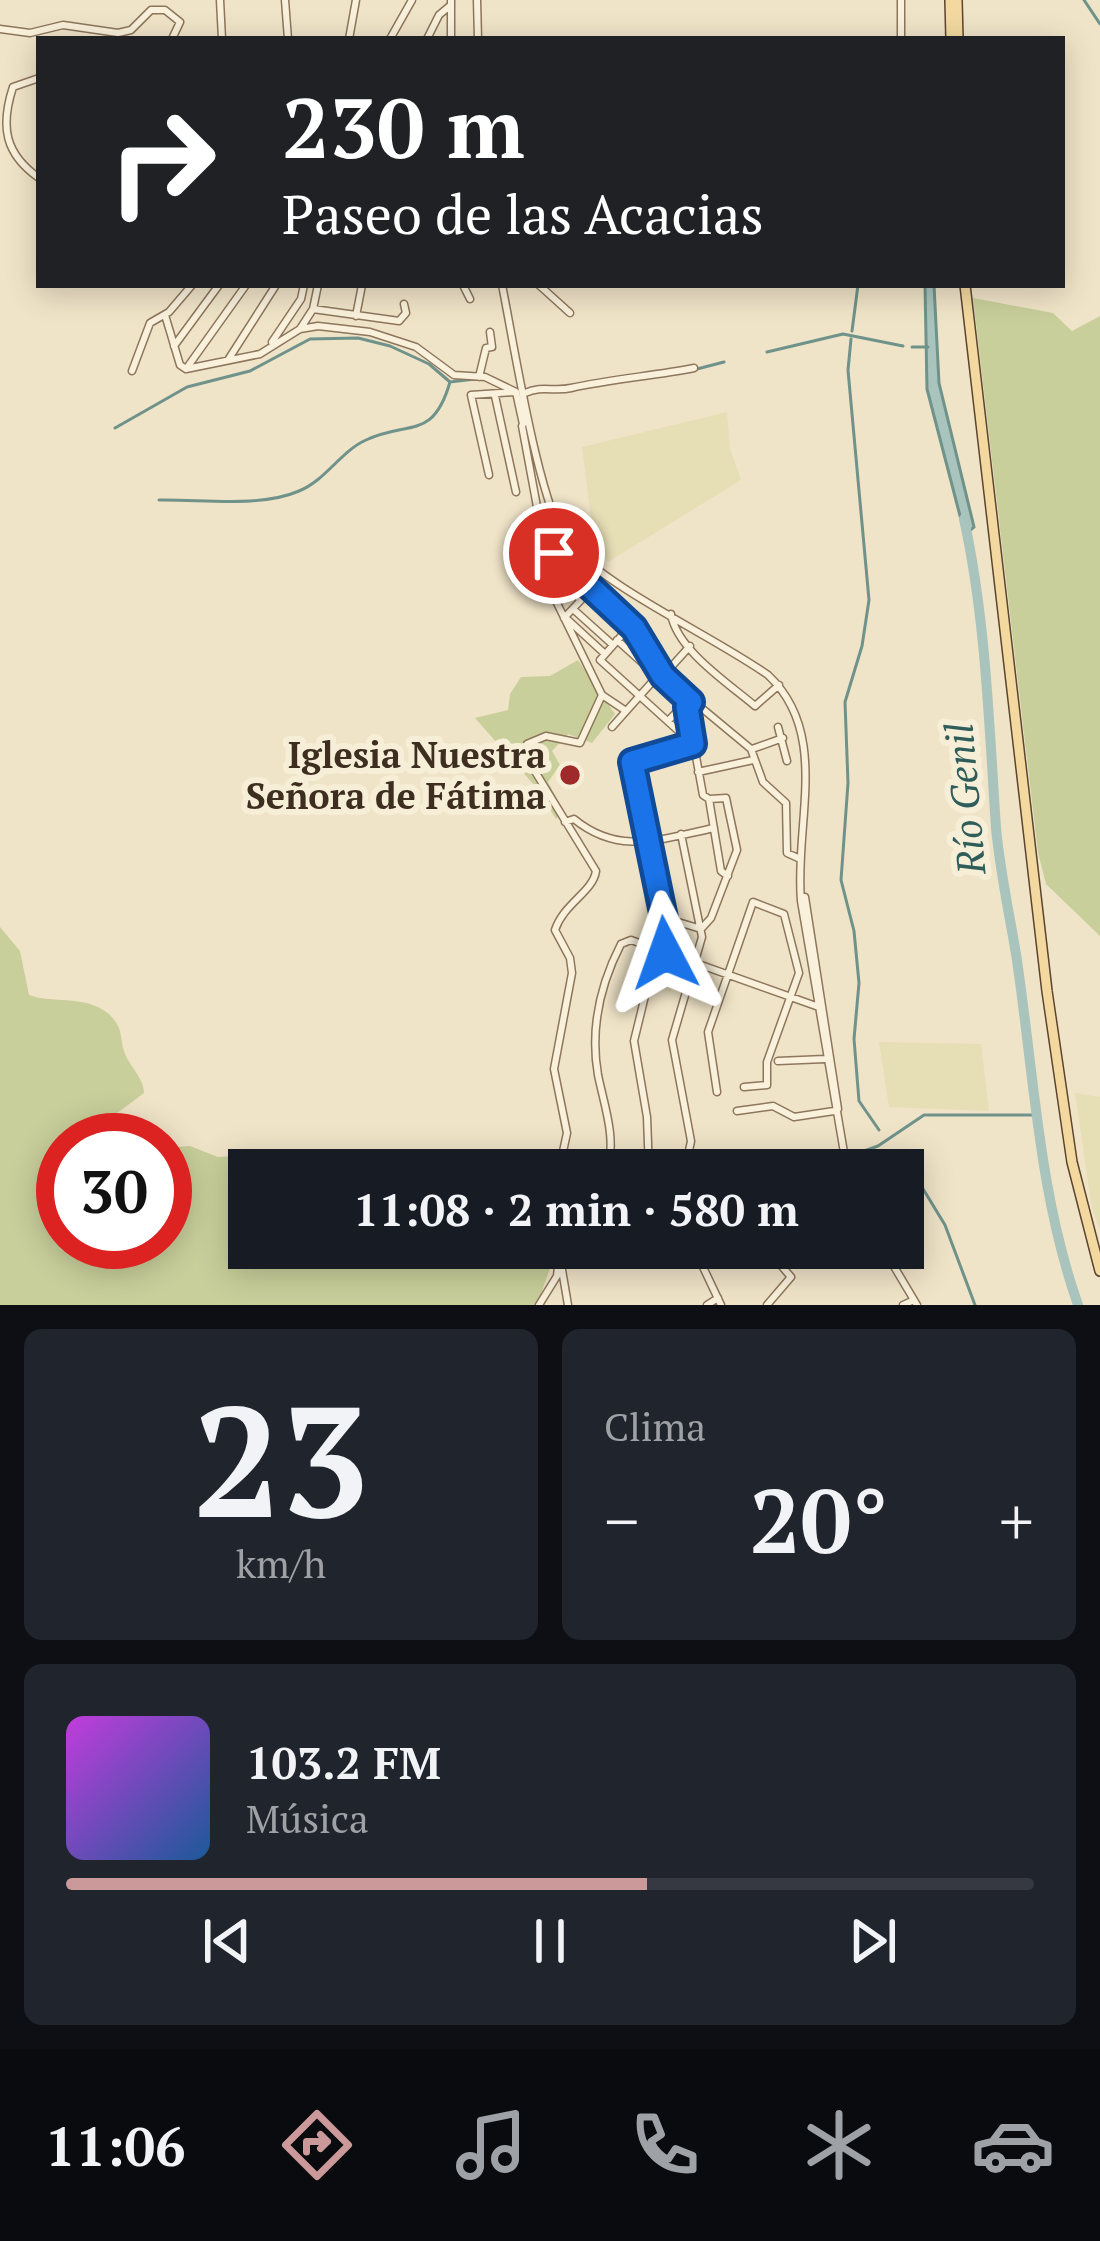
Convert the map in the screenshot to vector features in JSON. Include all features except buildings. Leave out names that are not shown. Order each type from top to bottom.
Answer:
[{"type":"main road","points":[[954,0],[955,36]]},
{"type":"main road","points":[[954,0],[954,36]]},
{"type":"main road","points":[[965,288],[1047,992],[1072,1162],[1100,1271]]},
{"type":"street","points":[[220,0],[222,36]]},
{"type":"street","points":[[285,0],[289,36]]},
{"type":"street","points":[[350,36],[356,0]]},
{"type":"street","points":[[391,36],[412,0]]},
{"type":"street","points":[[477,0],[478,36]]},
{"type":"street","points":[[901,0],[901,36]]},
{"type":"street","points":[[428,36],[452,2]]},
{"type":"street","points":[[451,36],[452,2]]},
{"type":"street","points":[[0,29],[30,33],[63,25],[118,33],[131,30],[151,10],[165,10],[180,22],[173,36]]},
{"type":"street","points":[[36,81],[9,93],[0,124],[2,139],[17,161],[36,176]]},
{"type":"street","points":[[132,371],[150,323],[165,315],[189,288]]},
{"type":"street","points":[[174,346],[217,288]]},
{"type":"street","points":[[186,369],[244,288]]},
{"type":"street","points":[[226,363],[274,288]]},
{"type":"street","points":[[270,345],[303,288]]},
{"type":"street","points":[[186,369],[260,354],[300,329],[314,309],[317,288]]},
{"type":"street","points":[[356,316],[361,288]]},
{"type":"street","points":[[465,288],[470,299]]},
{"type":"street","points":[[502,288],[520,393],[549,504],[564,539],[587,560],[778,686],[805,735],[799,858],[816,1006],[840,1136]]},
{"type":"street","points":[[541,288],[570,313]]},
{"type":"street","points":[[314,309],[399,321],[406,314],[404,304]]},
{"type":"street","points":[[165,315],[186,369]]},
{"type":"street","points":[[300,329],[370,332],[416,347],[454,375],[479,377],[520,393]]},
{"type":"street","points":[[479,377],[486,349],[492,347],[490,332]]},
{"type":"street","points":[[495,396],[539,386],[567,390],[590,381],[629,380],[694,368]]},
{"type":"street","points":[[489,475],[471,395],[490,391],[516,492]]},
{"type":"street","points":[[520,393],[538,512],[550,536],[543,556],[543,578],[552,588]]},
{"type":"street","points":[[526,518],[547,524]]},
{"type":"street","points":[[564,539],[548,568],[552,588],[602,695],[626,711]]},
{"type":"street","points":[[512,549],[543,556]]},
{"type":"street","points":[[554,553],[631,625],[660,675]]},
{"type":"street","points":[[548,568],[581,600],[564,618]]},
{"type":"street","points":[[573,609],[751,749],[767,789],[786,802],[787,853],[799,858]]},
{"type":"street","points":[[670,613],[690,646],[755,706],[778,686]]},
{"type":"street","points":[[564,618],[690,745]]},
{"type":"street","points":[[602,657],[631,625]]},
{"type":"street","points":[[612,727],[690,646]]},
{"type":"street","points":[[564,1149],[567,1133],[554,1069],[572,973],[555,930],[568,904],[597,876],[590,856],[527,760],[527,744],[546,736],[580,743],[602,695]]},
{"type":"street","points":[[668,722],[690,701]]},
{"type":"street","points":[[689,1149],[672,1040],[701,929],[723,892],[737,850],[726,798],[703,795],[690,745],[690,701]]},
{"type":"street","points":[[778,727],[787,761]]},
{"type":"street","points":[[751,749],[782,738]]},
{"type":"street","points":[[649,1149],[634,1041],[636,1017],[664,918],[634,759],[690,745]]},
{"type":"street","points":[[698,772],[754,759]]},
{"type":"street","points":[[709,799],[722,872],[728,876]]},
{"type":"street","points":[[565,822],[574,819],[589,832],[624,844],[713,828]]},
{"type":"street","points":[[681,835],[701,929]]},
{"type":"street","points":[[799,858],[842,1149]]},
{"type":"street","points":[[717,1092],[708,1032],[753,902],[784,914],[799,973],[767,1085],[744,1087]]},
{"type":"street","points":[[664,918],[701,929]]},
{"type":"street","points":[[609,1149],[595,1045],[599,1003],[621,944],[631,940],[816,1006]]},
{"type":"street","points":[[817,974],[816,1006],[826,1033]]},
{"type":"street","points":[[773,1061],[824,1059]]},
{"type":"street","points":[[737,1111],[773,1106],[794,1117],[834,1111]]},
{"type":"street","points":[[539,1305],[558,1269]]},
{"type":"street","points":[[562,1269],[568,1305]]},
{"type":"street","points":[[704,1269],[720,1302],[706,1305]]},
{"type":"street","points":[[767,1305],[791,1277],[784,1269]]},
{"type":"street","points":[[896,1269],[916,1302],[903,1305]]},
{"type":"shaded area","points":[[727,412],[730,448],[741,480],[608,562],[594,543],[582,447]]},
{"type":"shaded area","points":[[879,1042],[981,1044],[989,1111],[889,1107]]},
{"type":"shaded area","points":[[1075,1093],[1100,1097],[1100,1231],[1091,1204]]},
{"type":"green space","points":[[973,298],[1053,313],[1072,331],[1100,316],[1100,936],[1046,884],[1038,853]]},
{"type":"green space","points":[[578,660],[615,714],[592,743],[568,734],[552,751],[560,765],[548,782],[563,810],[556,819],[535,786],[475,718],[508,710],[510,694],[521,677],[550,676]]},
{"type":"green space","points":[[0,927],[20,951],[29,995],[88,1003],[109,1014],[119,1027],[126,1057],[144,1093],[117,1113],[36,1113],[36,1269],[192,1269],[192,1147],[228,1156],[228,1269],[550,1269],[537,1305],[0,1305]]},
{"type":"water","points":[[925,288],[934,288],[939,383],[974,527],[965,535],[927,389]]},
{"type":"waterway","points":[[1084,0],[1100,24]]},
{"type":"waterway","points":[[852,331],[858,288]]},
{"type":"waterway","points":[[767,352],[843,334],[903,346]]},
{"type":"waterway","points":[[115,428],[187,387],[250,371],[310,339],[358,338],[429,364],[450,382],[475,379]]},
{"type":"waterway","points":[[851,339],[848,370],[869,600],[862,646],[845,702],[848,783],[841,880],[854,931],[859,983],[854,1039],[859,1101],[879,1130]]},
{"type":"waterway","points":[[912,347],[928,347]]},
{"type":"waterway","points":[[697,369],[724,362]]},
{"type":"waterway","points":[[159,500],[249,501],[299,491],[366,440],[427,421],[436,413],[450,382]]},
{"type":"waterway","name":"Río Genil","points":[[964,519],[982,634],[998,844],[1039,1131],[1054,1219],[1078,1305]]},
{"type":"waterway","points":[[870,1149],[924,1115],[1034,1115]]},
{"type":"waterway","points":[[924,1190],[945,1225],[975,1305]]},
{"type":"place","name":"Iglesia Nuestra Señora de Fátima","points":[[570,775]]},
{"type":"route","points":[[554,553],[634,628],[663,676],[691,702],[687,707],[693,744],[632,762],[664,918],[658,951],[665,953]]}]
